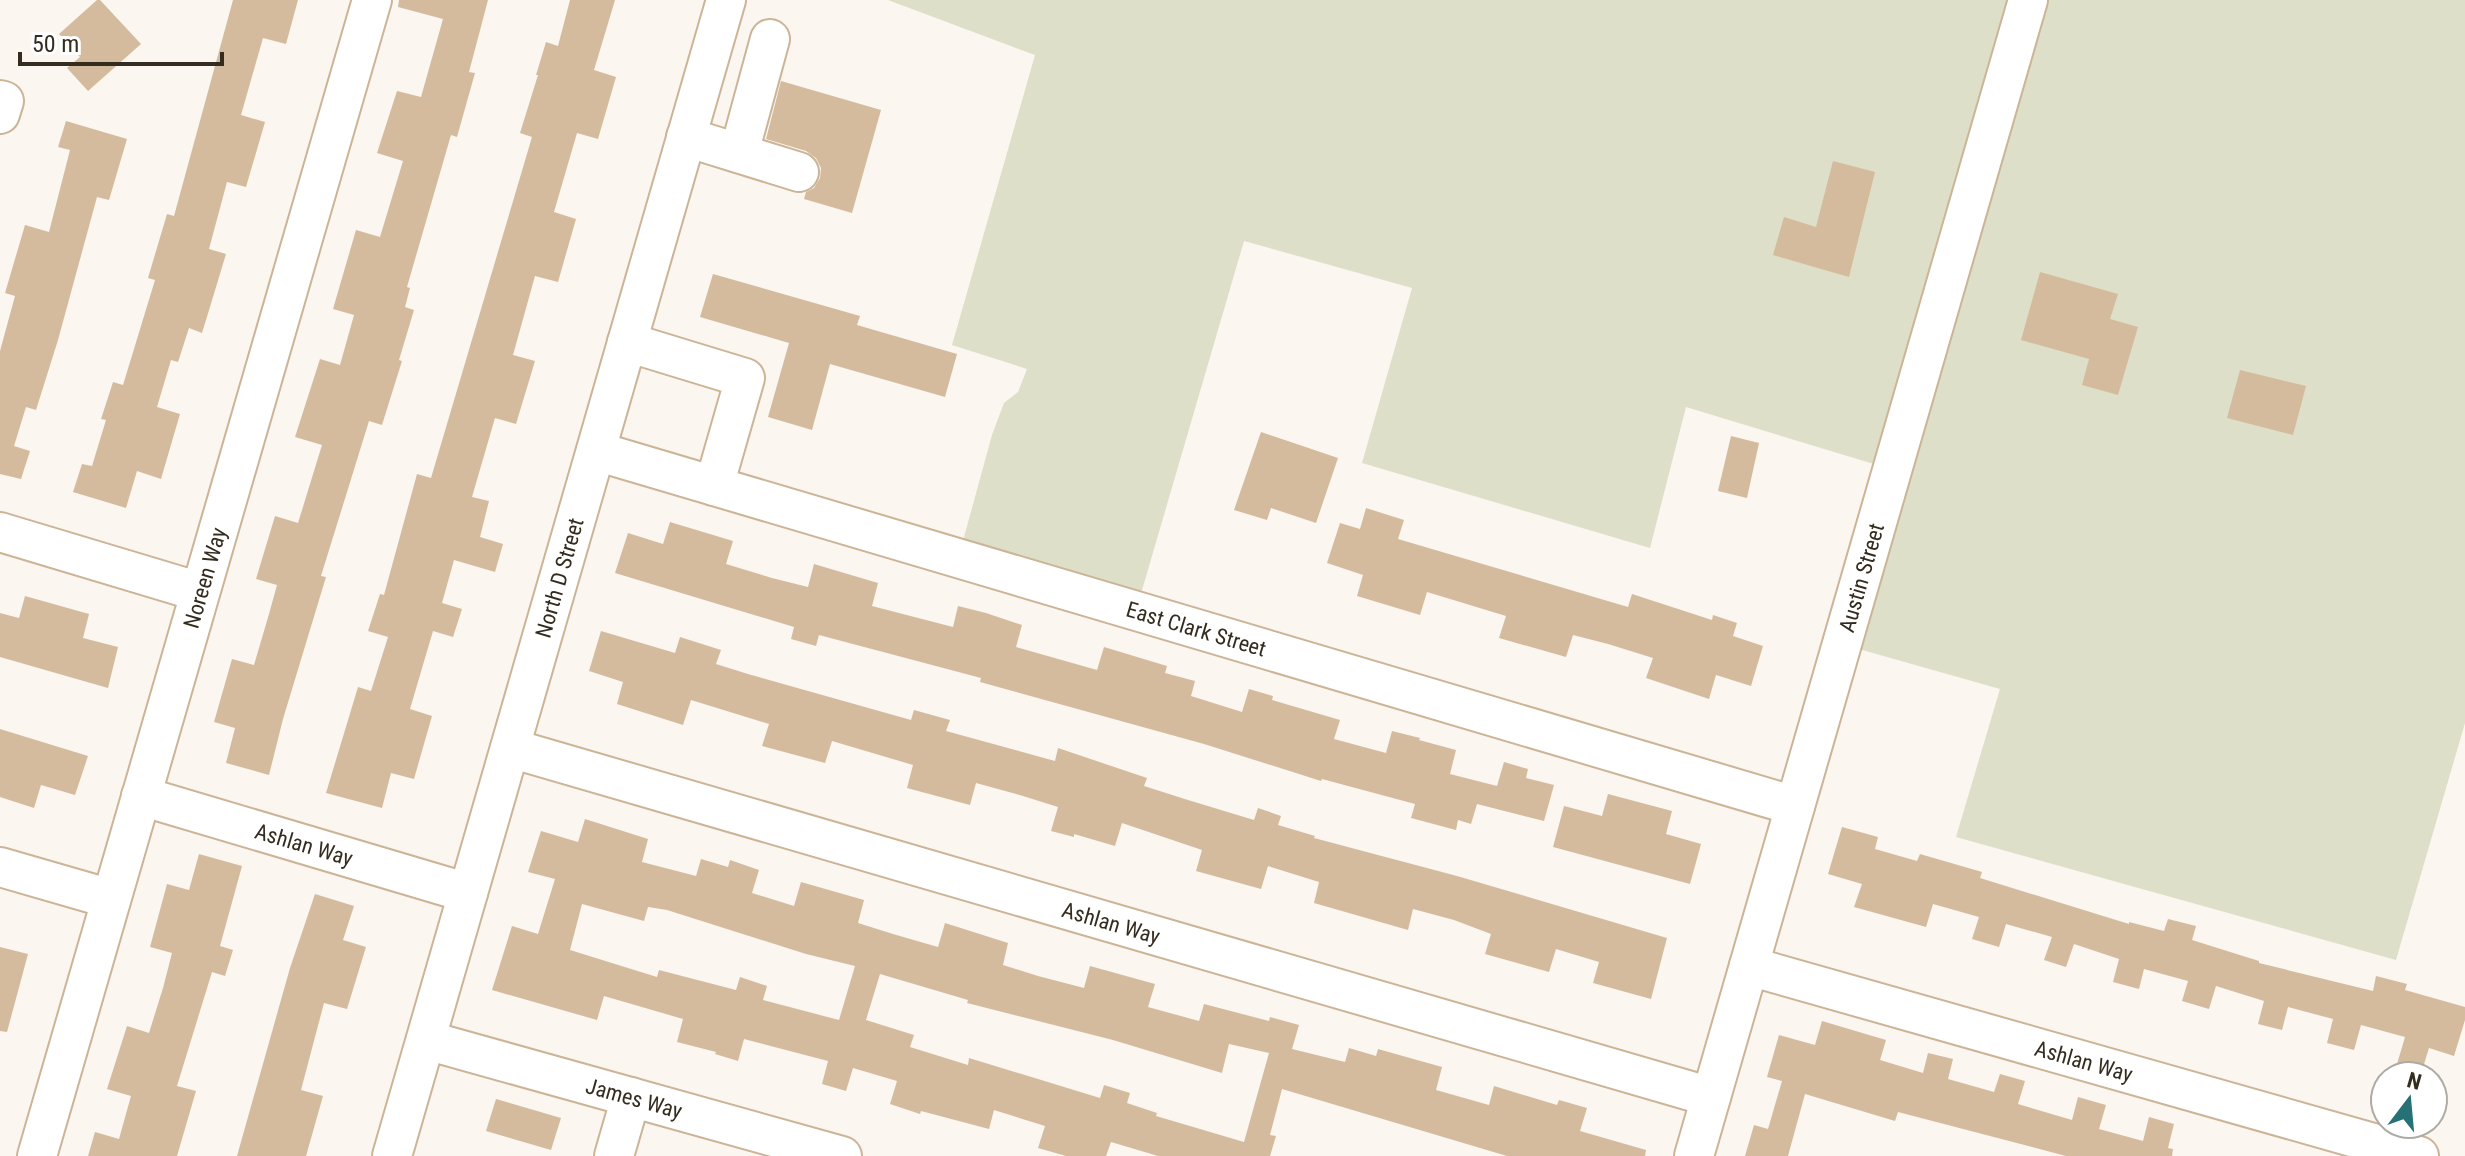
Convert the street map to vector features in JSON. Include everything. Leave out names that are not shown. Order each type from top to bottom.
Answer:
[{"type":"street","name":"Noreen Way","points":[[37,1156],[372,0]]},
{"type":"street","name":"North D Street","points":[[392,1156],[726,0]]},
{"type":"street","name":"Austin Street","points":[[1694,1156],[2028,0]]},
{"type":"street","points":[[739,153],[770,39]]},
{"type":"street","points":[[703,80],[754,97]]},
{"type":"street","points":[[686,137],[799,172]]},
{"type":"street","points":[[627,342],[745,378],[714,486]]},
{"type":"street","name":"East Clark Street","points":[[596,451],[1795,806]]},
{"type":"street","points":[[0,532],[200,592]]},
{"type":"street","name":"Ashlan Way","points":[[510,748],[1711,1097]]},
{"type":"street","name":"Ashlan Way","points":[[141,796],[468,893]]},
{"type":"street","points":[[0,867],[111,899]]},
{"type":"street","name":"Ashlan Way","points":[[1749,966],[2419,1156]]},
{"type":"street","name":"James Way","points":[[426,1040],[834,1155]]},
{"type":"street","points":[[614,1156],[631,1097]]},
{"type":"green space","points":[[888,0],[2465,0],[2465,723],[2396,960],[1956,837],[2000,689],[1827,640],[1877,465],[1686,407],[1650,548],[1362,463],[1412,288],[1244,241],[1133,621],[955,570],[992,435],[1004,403],[1018,392],[1027,369],[952,345],[1035,55]]},
{"type":"building","points":[[97,0],[141,44],[88,91],[67,68],[80,57],[59,34]]},
{"type":"building","points":[[233,0],[298,0],[286,44],[263,38],[241,115],[265,122],[246,187],[227,182],[209,249],[226,254],[202,333],[189,328],[178,362],[171,360],[157,407],[180,414],[161,479],[137,471],[126,508],[73,492],[82,464],[92,466],[106,420],[101,419],[113,382],[123,385],[155,280],[148,278],[167,214],[174,216]]},
{"type":"building","points":[[399,0],[488,0],[469,72],[475,73],[457,137],[451,135],[407,287],[410,288],[405,307],[414,310],[399,360],[402,361],[382,425],[369,421],[321,576],[326,577],[269,775],[226,763],[235,728],[214,722],[232,659],[254,665],[277,585],[256,579],[275,516],[298,523],[322,445],[295,437],[320,359],[340,365],[354,315],[333,309],[356,230],[380,237],[403,161],[377,153],[397,91],[421,97],[443,19],[398,7]]},
{"type":"building","points":[[570,0],[615,0],[594,70],[616,77],[598,139],[577,133],[554,212],[576,219],[558,282],[535,276],[513,355],[535,361],[516,424],[495,418],[472,497],[489,501],[480,537],[503,544],[495,572],[454,560],[442,603],[462,609],[453,637],[433,631],[410,709],[432,716],[414,779],[391,773],[382,808],[326,793],[358,687],[371,691],[388,637],[368,631],[380,594],[384,595],[417,474],[431,478],[532,137],[520,133],[536,75],[546,42],[558,46]]},
{"type":"building","points":[[781,81],[881,110],[852,213],[804,199],[806,192],[814,188],[820,178],[821,168],[816,158],[806,151],[766,139]]},
{"type":"building","points":[[66,121],[127,139],[109,200],[97,197],[36,410],[26,407],[14,446],[30,451],[21,479],[0,474],[0,351],[15,296],[5,293],[25,225],[49,232],[70,150],[58,147]]},
{"type":"building","points":[[1833,161],[1875,172],[1849,277],[1773,255],[1784,217],[1816,227]]},
{"type":"building","points":[[2040,272],[2118,294],[2110,319],[2138,327],[2118,395],[2082,385],[2089,359],[2021,340]]},
{"type":"building","points":[[713,274],[860,316],[857,325],[957,354],[945,397],[830,364],[812,430],[768,417],[789,343],[700,317]]},
{"type":"building","points":[[2240,370],[2306,386],[2293,435],[2227,418]]},
{"type":"building","points":[[1261,432],[1338,458],[1316,523],[1271,508],[1267,520],[1234,510]]},
{"type":"building","points":[[1731,436],[1759,443],[1747,498],[1718,491]]},
{"type":"building","points":[[1366,508],[1404,520],[1398,539],[1628,607],[1632,594],[1712,620],[1713,615],[1737,623],[1733,636],[1763,646],[1751,686],[1716,675],[1709,699],[1646,678],[1653,658],[1608,644],[1573,635],[1566,657],[1499,638],[1506,616],[1427,592],[1420,615],[1357,596],[1363,575],[1327,563],[1340,523],[1360,529]]},
{"type":"building","points":[[670,522],[733,541],[726,564],[772,578],[808,587],[814,564],[878,583],[872,606],[953,627],[958,606],[986,613],[1022,625],[1016,647],[1097,670],[1104,647],[1167,666],[1165,673],[1195,681],[1191,696],[1242,712],[1249,689],[1273,696],[1272,700],[1340,720],[1334,739],[1386,753],[1392,731],[1420,738],[1456,750],[1450,774],[1497,786],[1504,762],[1528,769],[1526,778],[1554,785],[1544,821],[1477,804],[1471,824],[1458,820],[1456,830],[1411,818],[1415,804],[1321,781],[1204,744],[980,682],[981,678],[819,635],[816,646],[791,639],[794,627],[615,573],[628,533],[663,544]]},
{"type":"building","points":[[25,596],[89,614],[83,638],[118,647],[108,688],[0,657],[0,613],[19,618]]},
{"type":"building","points":[[601,631],[675,653],[680,637],[721,650],[716,664],[748,674],[911,720],[914,710],[950,720],[946,731],[1055,761],[1058,748],[1147,778],[1144,786],[1188,800],[1254,820],[1258,808],[1281,816],[1278,825],[1314,838],[1457,876],[1667,938],[1651,999],[1593,983],[1599,962],[1556,949],[1549,972],[1485,954],[1491,934],[1454,920],[1413,909],[1408,930],[1314,903],[1319,882],[1268,866],[1261,889],[1196,871],[1202,850],[1122,823],[1115,846],[1051,831],[1058,807],[1023,796],[976,783],[970,805],[907,788],[913,765],[832,741],[825,763],[762,746],[769,724],[691,700],[683,725],[617,704],[623,682],[589,671]]},
{"type":"building","points":[[0,729],[88,756],[75,795],[41,785],[34,808],[0,797]]},
{"type":"building","points":[[1608,794],[1672,811],[1666,834],[1701,844],[1690,884],[1553,847],[1564,806],[1602,816]]},
{"type":"building","points":[[585,819],[648,839],[642,862],[696,876],[701,859],[728,867],[730,860],[759,870],[752,893],[794,906],[801,882],[864,900],[858,923],[893,934],[938,947],[945,923],[1008,943],[1003,965],[1038,976],[1084,988],[1090,966],[1155,984],[1148,1007],[1199,1021],[1204,1004],[1269,1021],[1270,1017],[1299,1025],[1292,1049],[1345,1062],[1349,1048],[1376,1056],[1378,1049],[1442,1067],[1436,1090],[1489,1105],[1494,1086],[1557,1105],[1559,1100],[1587,1108],[1580,1131],[1646,1150],[1645,1156],[1507,1156],[1282,1089],[1270,1135],[1276,1136],[1270,1156],[1158,1156],[1111,1142],[1106,1156],[1066,1156],[1038,1148],[1045,1126],[994,1110],[989,1129],[921,1111],[920,1114],[890,1104],[897,1081],[853,1068],[846,1091],[822,1084],[828,1061],[744,1039],[738,1061],[677,1042],[683,1019],[604,996],[597,1020],[492,990],[512,926],[538,934],[555,879],[528,872],[541,831],[578,842]],"holes":[[[582,904],[644,921],[648,907],[667,910],[806,954],[855,966],[839,1020],[763,1000],[767,986],[740,977],[736,990],[659,970],[657,977],[570,950]],[[880,974],[968,1000],[967,1003],[1113,1040],[1222,1073],[1229,1044],[1269,1053],[1244,1142],[1156,1116],[1157,1113],[1127,1103],[1130,1093],[1104,1085],[1100,1098],[969,1058],[968,1065],[910,1047],[914,1035],[866,1020]]]},
{"type":"building","points":[[1842,827],[1878,837],[1875,849],[1917,861],[1920,854],[1982,872],[1980,878],[2129,924],[2164,931],[2168,919],[2196,926],[2192,940],[2259,963],[2373,991],[2376,976],[2407,984],[2405,990],[2465,1007],[2465,1020],[2454,1056],[2429,1048],[2425,1060],[2398,1060],[2405,1037],[2361,1025],[2354,1050],[2327,1043],[2333,1019],[2288,1007],[2282,1030],[2258,1024],[2264,1001],[2216,986],[2209,1009],[2182,1001],[2188,981],[2144,969],[2139,989],[2113,982],[2119,959],[2074,944],[2066,967],[2044,960],[2052,937],[2006,924],[1999,947],[1972,939],[1979,917],[1933,904],[1926,927],[1854,907],[1862,884],[1828,874]]},
{"type":"building","points":[[199,854],[242,866],[220,946],[233,950],[225,976],[212,972],[177,1086],[196,1091],[177,1156],[88,1156],[95,1132],[119,1139],[131,1096],[107,1089],[127,1026],[149,1033],[163,988],[172,953],[150,947],[167,884],[189,890]]},
{"type":"building","points":[[315,894],[354,906],[343,940],[366,947],[347,1009],[324,1003],[301,1090],[323,1096],[306,1156],[237,1156],[290,968]]},
{"type":"building","points":[[0,947],[28,954],[7,1032],[0,1031]]},
{"type":"building","points":[[1822,1021],[1886,1040],[1880,1060],[1923,1073],[1928,1053],[1953,1059],[1948,1079],[1994,1092],[2000,1074],[2025,1081],[2018,1104],[2072,1120],[2078,1097],[2106,1105],[2099,1129],[2143,1141],[2149,1117],[2174,1124],[2168,1148],[2173,1149],[2172,1156],[2066,1156],[1898,1112],[1895,1121],[1805,1094],[1788,1156],[1745,1156],[1754,1125],[1768,1129],[1782,1081],[1767,1077],[1779,1035],[1815,1045]]},
{"type":"building","points":[[496,1099],[561,1118],[551,1150],[486,1131]]}]
